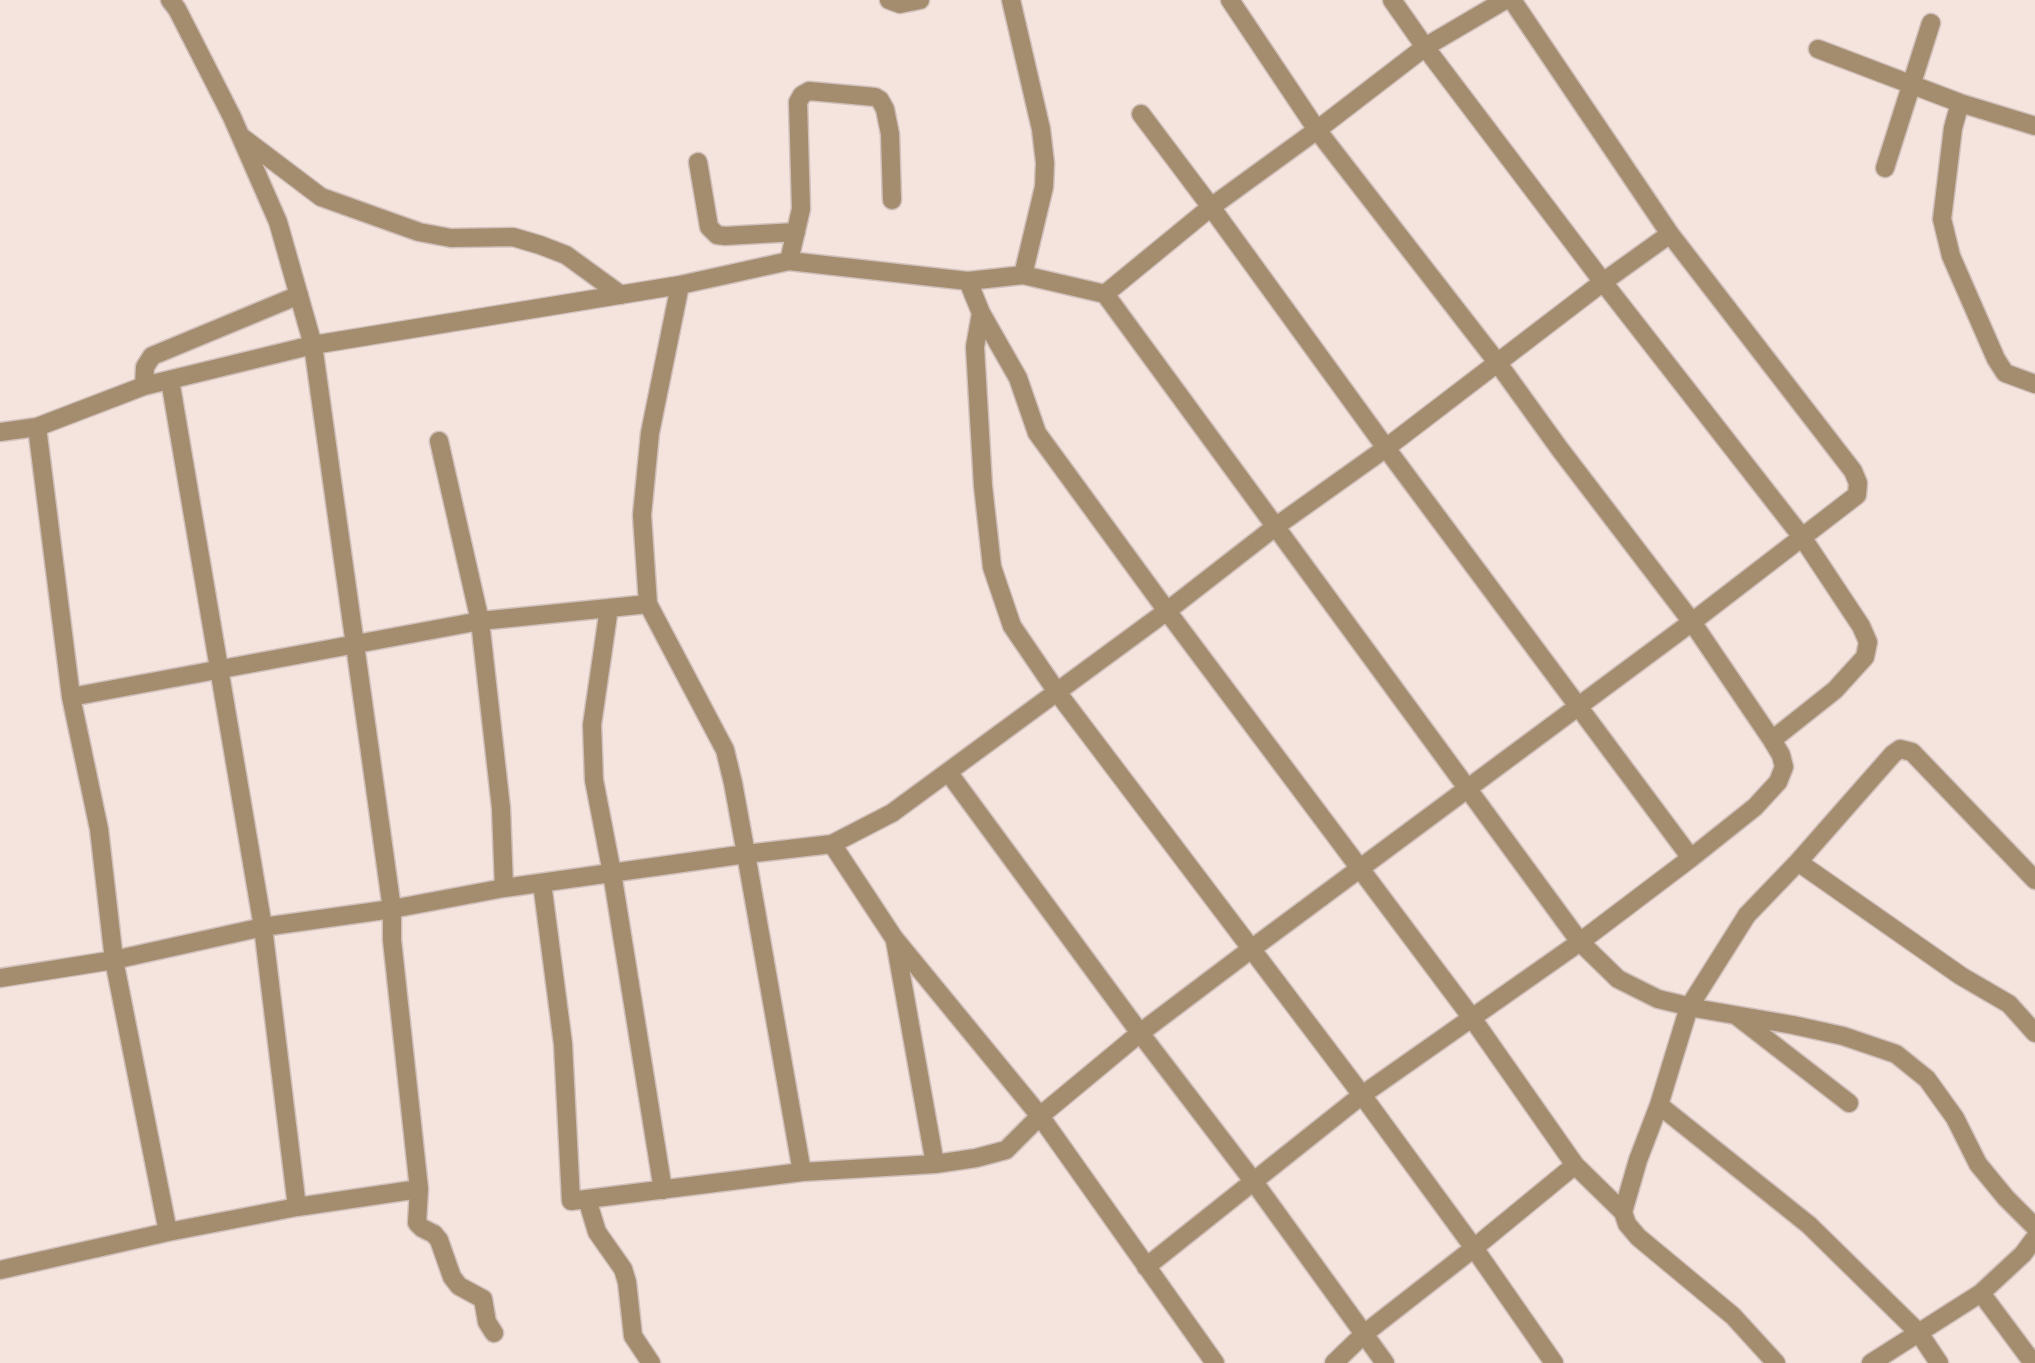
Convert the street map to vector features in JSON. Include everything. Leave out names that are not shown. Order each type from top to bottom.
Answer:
[{"type":"street","points":[[170,0],[177,9],[240,136],[278,222],[313,345],[392,909],[392,940],[419,1189],[417,1223],[439,1240],[452,1277],[459,1286],[483,1299],[487,1322],[494,1333]]},
{"type":"street","points":[[889,0],[900,4],[920,0]]},
{"type":"street","points":[[1011,0],[1041,129],[1045,163],[1044,187],[1023,275]]},
{"type":"street","points":[[1146,1267],[1362,1095],[1580,942],[1691,858],[1755,807],[1778,782],[1784,767],[1781,755],[1772,740],[1692,622],[1497,362],[1317,130],[1230,0]]},
{"type":"street","points":[[1392,0],[1603,282],[1802,537],[1861,626],[1868,642],[1864,657],[1835,690],[1772,740]]},
{"type":"street","points":[[1105,294],[1211,207],[1425,47],[1505,0]]},
{"type":"street","points":[[542,883],[563,1044],[571,1201],[802,1172],[935,1164],[1006,1150],[1040,1116],[1140,1033],[1692,622],[1857,495],[1858,483],[1853,471],[1670,234],[1513,0]]},
{"type":"street","points":[[1885,168],[1931,23]]},
{"type":"street","points":[[1818,49],[1960,103],[2035,126]]},
{"type":"street","points":[[789,261],[801,209],[798,102],[802,95],[809,91],[875,97],[880,100],[885,109],[890,134],[892,200]]},
{"type":"street","points":[[1960,103],[1953,128],[1942,219],[1951,256],[1996,359],[2006,373],[2035,384]]},
{"type":"street","points":[[1141,114],[1691,858]]},
{"type":"street","points":[[240,136],[321,197],[419,232],[451,238],[513,237],[540,245],[566,255],[621,295]]},
{"type":"street","points":[[698,162],[709,228],[717,234],[724,236],[796,232]]},
{"type":"street","points":[[0,978],[114,960],[263,927],[392,909],[504,888],[832,844],[892,813],[1167,611],[1275,527],[1386,448],[1670,234]]},
{"type":"street","points":[[0,432],[37,427],[144,386],[313,345],[680,285],[789,261],[968,281],[1023,275],[1105,294],[1580,942],[1618,979],[1658,999],[1843,1036],[1896,1054],[1927,1079],[1955,1118],[1978,1164],[2035,1227]]},
{"type":"street","points":[[968,281],[981,313],[1018,378],[1037,433],[1472,1018],[1575,1166],[1623,1212],[1627,1224],[1639,1237],[1733,1316],[1776,1363]]},
{"type":"street","points":[[680,285],[650,433],[642,515],[648,604],[725,750],[747,854],[802,1172]]},
{"type":"street","points":[[144,386],[145,367],[152,356],[299,295]]},
{"type":"street","points":[[981,313],[975,347],[983,486],[992,567],[1012,626],[1056,692],[1362,1095],[1555,1363]]},
{"type":"street","points":[[170,380],[263,927],[297,1207]]},
{"type":"street","points":[[37,427],[71,696],[99,829],[114,960],[169,1232]]},
{"type":"street","points":[[439,441],[480,621],[502,808],[504,888]]},
{"type":"street","points":[[71,696],[480,621],[648,604]]},
{"type":"street","points":[[609,608],[592,725],[594,780],[612,873],[663,1190]]},
{"type":"street","points":[[1623,1212],[1638,1160],[1660,1105],[1689,1007],[1747,915],[1798,862],[1893,754],[1900,750],[1912,752],[2035,880]]},
{"type":"street","points":[[948,772],[1140,1033],[1254,1182],[1385,1363]]},
{"type":"street","points":[[832,844],[894,938],[1040,1116],[1215,1363]]},
{"type":"street","points":[[1798,862],[1961,976],[2008,1004],[2035,1033]]},
{"type":"street","points":[[894,938],[935,1164]]},
{"type":"street","points":[[1736,1015],[1849,1103]]},
{"type":"street","points":[[1660,1105],[1809,1225],[1919,1333],[1939,1363]]},
{"type":"street","points":[[1334,1363],[1364,1334],[1575,1166]]},
{"type":"street","points":[[0,1270],[169,1232],[297,1207],[419,1189]]},
{"type":"street","points":[[587,1199],[597,1232],[624,1269],[628,1282],[633,1336],[651,1363]]},
{"type":"street","points":[[1871,1363],[1981,1293],[2023,1254],[2035,1238]]},
{"type":"street","points":[[1981,1293],[2033,1363]]}]
